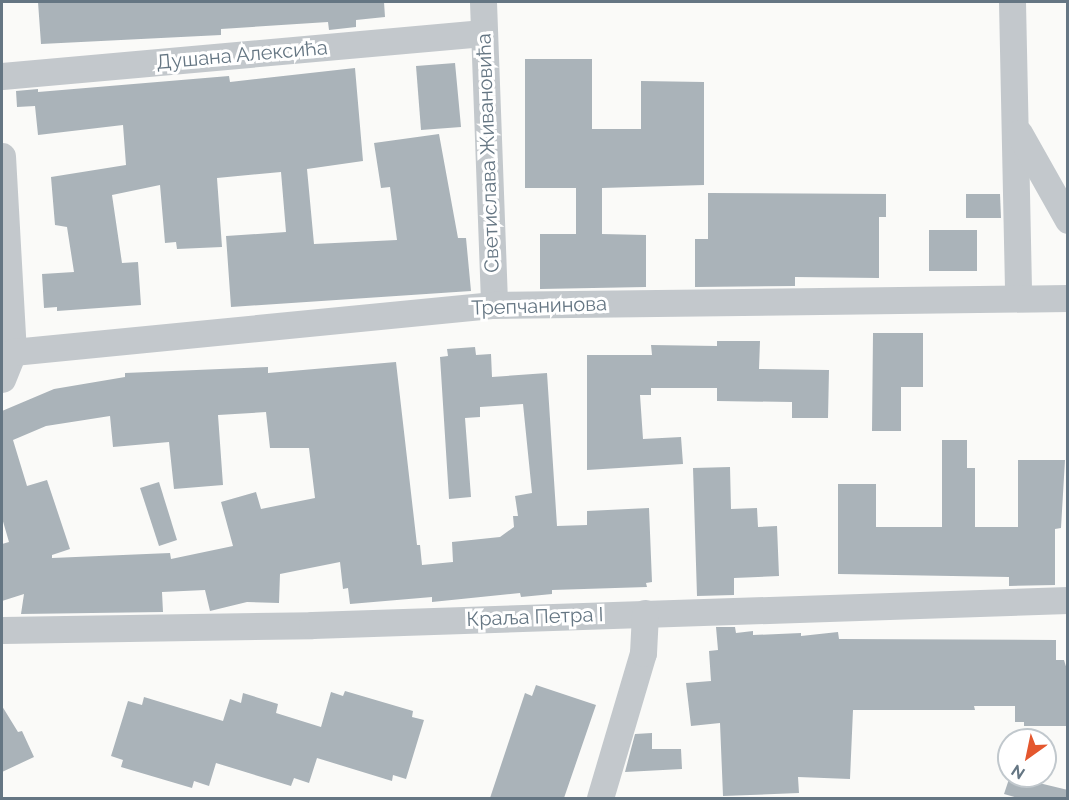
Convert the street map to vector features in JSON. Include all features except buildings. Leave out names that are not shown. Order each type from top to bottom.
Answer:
[{"type":"street","name":"Светислава Живановића","points":[[483,2],[494,305]]},
{"type":"street","points":[[1012,2],[1017,129],[1018,297]]},
{"type":"street","name":"Душана Алексића","points":[[2,76],[483,33]]},
{"type":"street","points":[[1017,129],[1068,220]]},
{"type":"street","points":[[2,156],[13,352],[2,379]]},
{"type":"street","name":"Трепчанинова","points":[[13,352],[494,305],[1068,298]]},
{"type":"street","name":"Краља Петра I","points":[[2,630],[278,626],[1068,600]]},
{"type":"street","points":[[600,798],[644,653],[645,613]]}]
